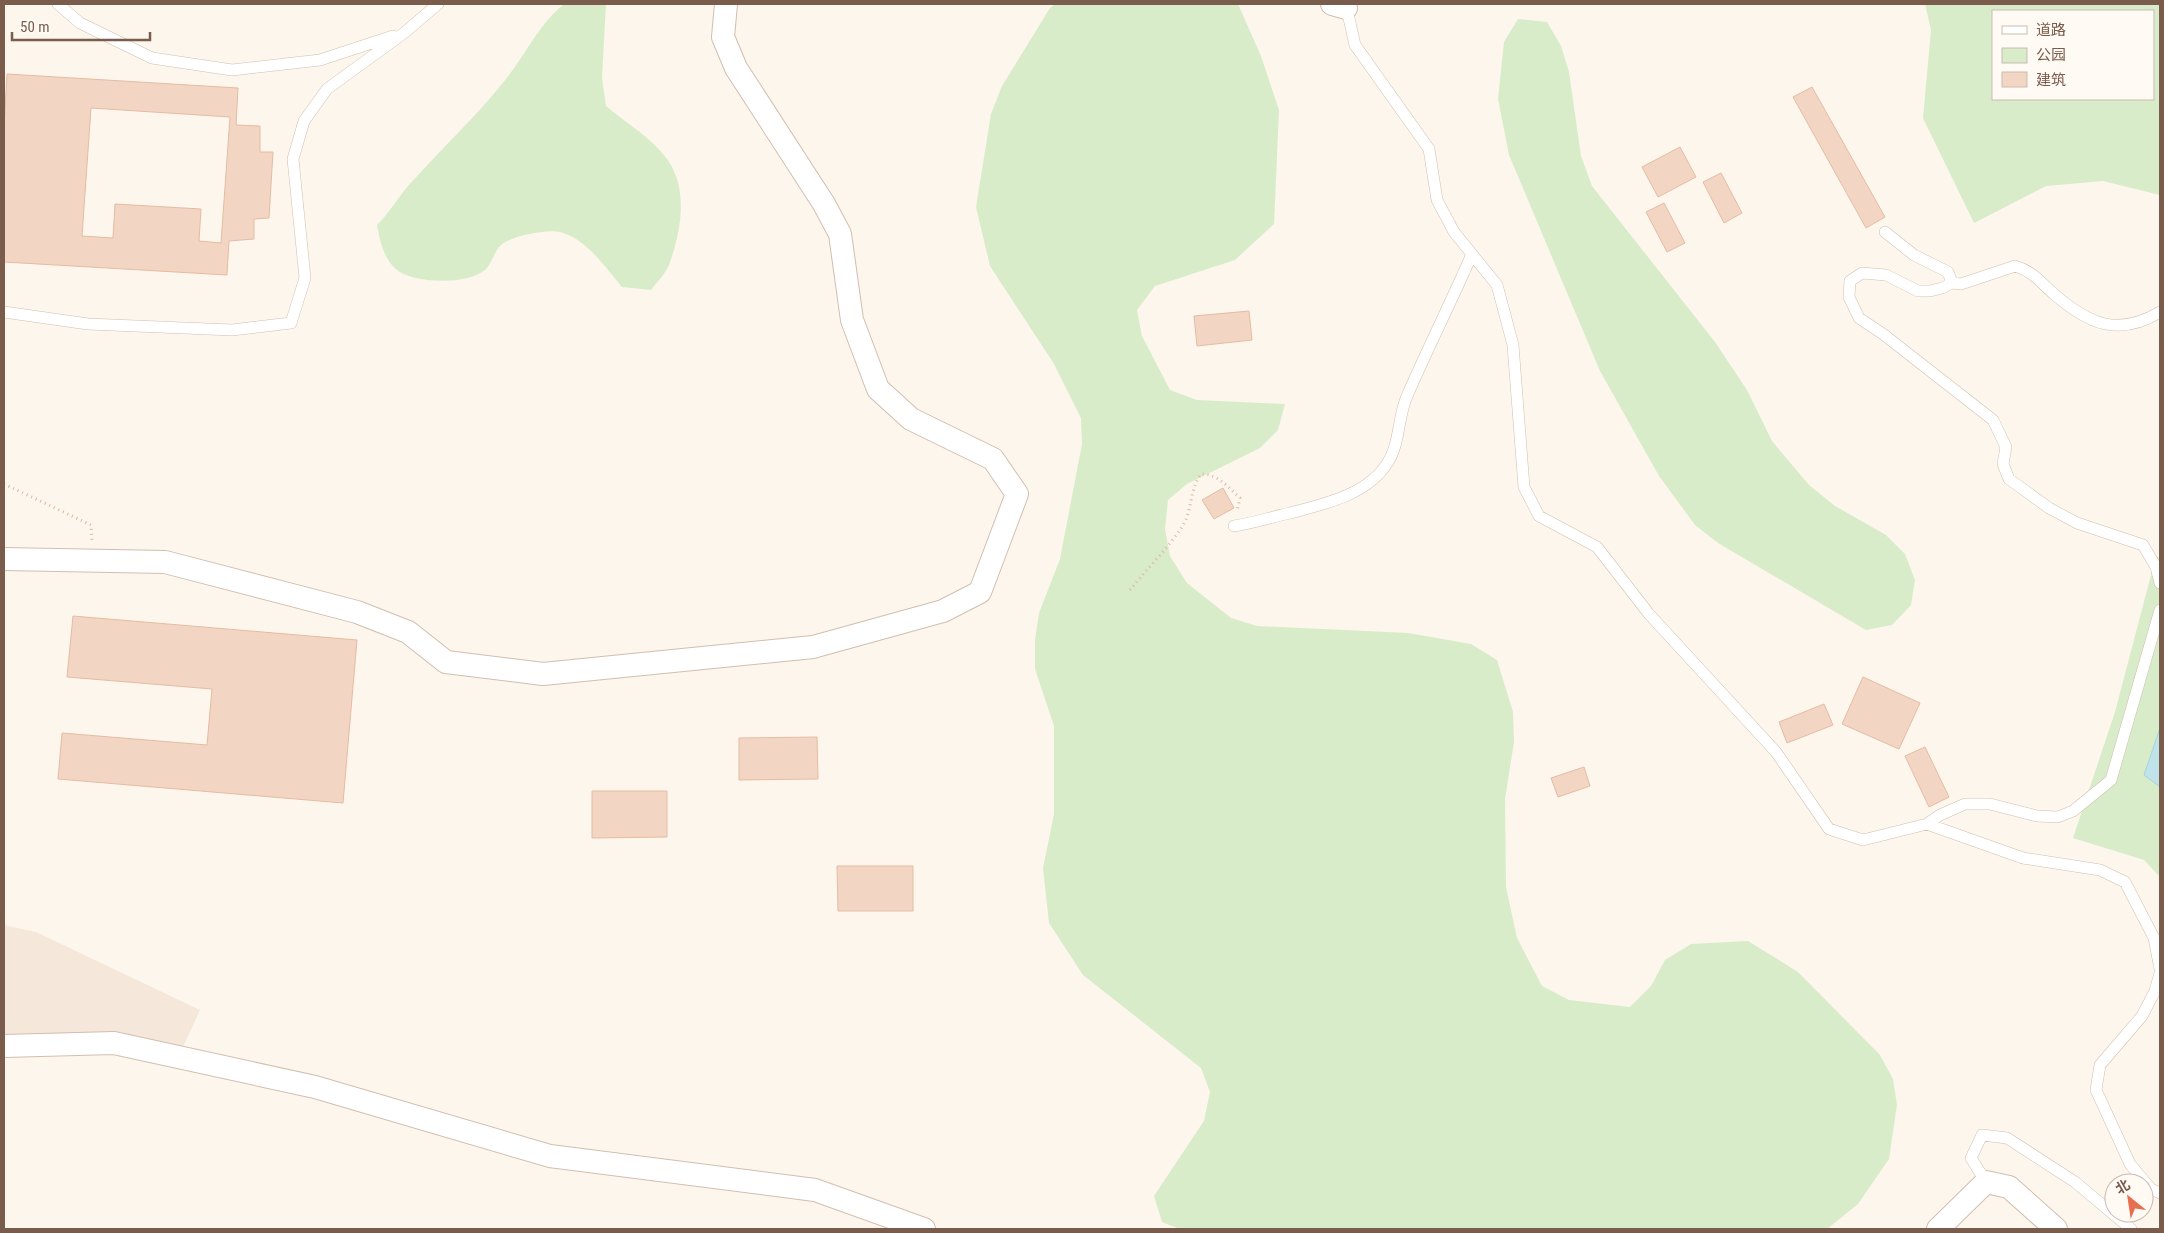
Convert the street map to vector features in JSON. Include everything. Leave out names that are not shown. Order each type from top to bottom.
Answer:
[{"type":"street","points":[[4,560],[165,562],[357,612],[408,632],[446,662],[543,674],[813,646],[943,611],[980,592],[1017,494],[993,460],[910,419],[878,389],[852,320],[840,234],[824,204],[736,68],[723,37],[726,4]]},
{"type":"street","points":[[4,1046],[114,1043],[315,1087],[550,1156],[815,1190],[924,1229]]},
{"type":"street","points":[[1938,1229],[1986,1182],[2009,1187],[2056,1229]]},
{"type":"lane","points":[[58,4],[80,24],[152,58],[232,70],[320,60],[404,33]]},
{"type":"lane","points":[[4,312],[88,324],[232,330],[290,323],[305,278],[293,159],[304,121],[327,90],[404,33],[438,4]]},
{"type":"lane","points":[[1341,5],[1355,45],[1429,149],[1437,200],[1454,232],[1497,285],[1513,345],[1524,487],[1539,516],[1597,547],[1649,614],[1776,752],[1829,829],[1863,840],[1927,824],[1940,815],[1965,804],[1990,804],[2010,807],[2037,816],[2058,816],[2073,811],[2111,780],[2160,610]]},
{"type":"lane","points":[[1885,232],[1914,255],[1948,272],[1952,283]]},
{"type":"lane","points":[[1234,526],[1256,523],[1318,507],[1350,494],[1375,478],[1389,461],[1406,398],[1472,254]]},
{"type":"lane","points":[[2160,312],[2131,325],[2108,326],[2084,317],[2055,295],[2034,274],[2014,266],[1961,284],[1952,283],[1942,288],[1918,291],[1886,274],[1862,273],[1850,281],[1849,297],[1859,318],[1993,420],[2006,447],[2003,464],[2010,479],[2049,508],[2077,523],[2143,545],[2156,567],[2160,582]]},
{"type":"lane","points":[[1927,824],[2023,858],[2100,870],[2125,882],[2157,939],[2160,971],[2155,991],[2142,1016],[2100,1065],[2096,1090],[2130,1164],[2151,1189],[2160,1193]]},
{"type":"lane","points":[[1986,1182],[1972,1158],[1982,1135],[2007,1138],[2075,1182],[2130,1229]]},
{"type":"path","points":[[1130,590],[1182,526],[1191,505],[1193,484],[1201,474],[1211,474],[1227,485],[1240,498],[1234,526]]},
{"type":"path","points":[[4,484],[91,525],[94,562]]},
{"type":"shaded area","points":[[4,925],[36,932],[200,1010],[183,1047],[4,1036]]},
{"type":"green space","points":[[564,4],[606,4],[602,78],[606,106],[654,144],[667,159],[674,171],[678,184],[681,211],[677,239],[665,272],[651,290],[622,287],[587,247],[570,236],[554,231],[529,234],[506,242],[501,245],[485,270],[467,278],[442,281],[430,280],[408,276],[400,272],[386,257],[377,225],[408,186],[494,93],[547,21]]},
{"type":"green space","points":[[1055,4],[1238,4],[1261,56],[1279,110],[1274,224],[1235,260],[1155,286],[1137,310],[1142,336],[1170,390],[1197,400],[1285,404],[1278,430],[1260,448],[1187,484],[1168,500],[1165,529],[1170,556],[1187,583],[1231,618],[1257,626],[1408,633],[1471,644],[1497,660],[1513,712],[1514,742],[1505,799],[1506,887],[1517,938],[1542,986],[1569,1000],[1630,1007],[1651,986],[1665,960],[1691,944],[1748,941],[1798,972],[1880,1055],[1893,1079],[1897,1105],[1889,1159],[1858,1204],[1827,1229],[1180,1229],[1162,1222],[1154,1196],[1204,1121],[1210,1092],[1201,1068],[1083,975],[1049,923],[1043,868],[1054,814],[1054,726],[1035,669],[1035,640],[1039,613],[1060,559],[1082,444],[1081,418],[1054,364],[990,266],[976,207],[991,114],[1002,86],[1050,8]]},
{"type":"green space","points":[[1925,4],[2160,4],[2160,195],[2103,181],[2046,186],[1974,223],[1923,118],[1931,30]]},
{"type":"green space","points":[[1518,19],[1547,22],[1561,46],[1569,72],[1581,156],[1592,186],[1715,342],[1747,390],[1772,441],[1809,485],[1835,506],[1886,535],[1905,554],[1915,580],[1911,605],[1892,625],[1866,630],[1718,543],[1695,525],[1659,476],[1600,371],[1509,155],[1498,99],[1504,42]]},
{"type":"green space","points":[[2156,556],[2160,558],[2160,728],[2144,775],[2160,787],[2160,877],[2144,860],[2073,838],[2115,712]]},
{"type":"water","points":[[2160,728],[2160,787],[2144,775]]},
{"type":"building","points":[[7,74],[238,88],[236,125],[260,126],[260,152],[273,152],[269,218],[254,219],[254,239],[229,241],[227,275],[4,262],[4,127]],"holes":[[[91,108],[230,117],[221,243],[199,241],[201,209],[115,204],[113,238],[82,236]]]},
{"type":"building","points":[[1812,87],[1885,217],[1866,228],[1793,97]]},
{"type":"building","points":[[1680,147],[1696,177],[1658,197],[1642,167]]},
{"type":"building","points":[[1721,173],[1742,213],[1724,223],[1703,182]]},
{"type":"building","points":[[1664,203],[1685,243],[1667,252],[1646,212]]},
{"type":"building","points":[[1249,311],[1252,340],[1197,346],[1194,316]]},
{"type":"building","points":[[1223,488],[1234,508],[1214,519],[1202,500]]},
{"type":"building","points":[[73,616],[357,640],[343,803],[58,779],[62,733],[207,745],[212,689],[67,677]]},
{"type":"building","points":[[1863,677],[1920,703],[1899,749],[1842,724]]},
{"type":"building","points":[[1824,704],[1833,725],[1787,743],[1779,722]]},
{"type":"building","points":[[817,737],[818,779],[739,780],[739,738]]},
{"type":"building","points":[[1925,747],[1949,797],[1929,807],[1905,756]]},
{"type":"building","points":[[1584,767],[1590,786],[1558,797],[1551,778]]},
{"type":"building","points":[[592,791],[667,791],[667,837],[592,838]]},
{"type":"building","points":[[837,866],[913,866],[913,911],[838,911]]}]
